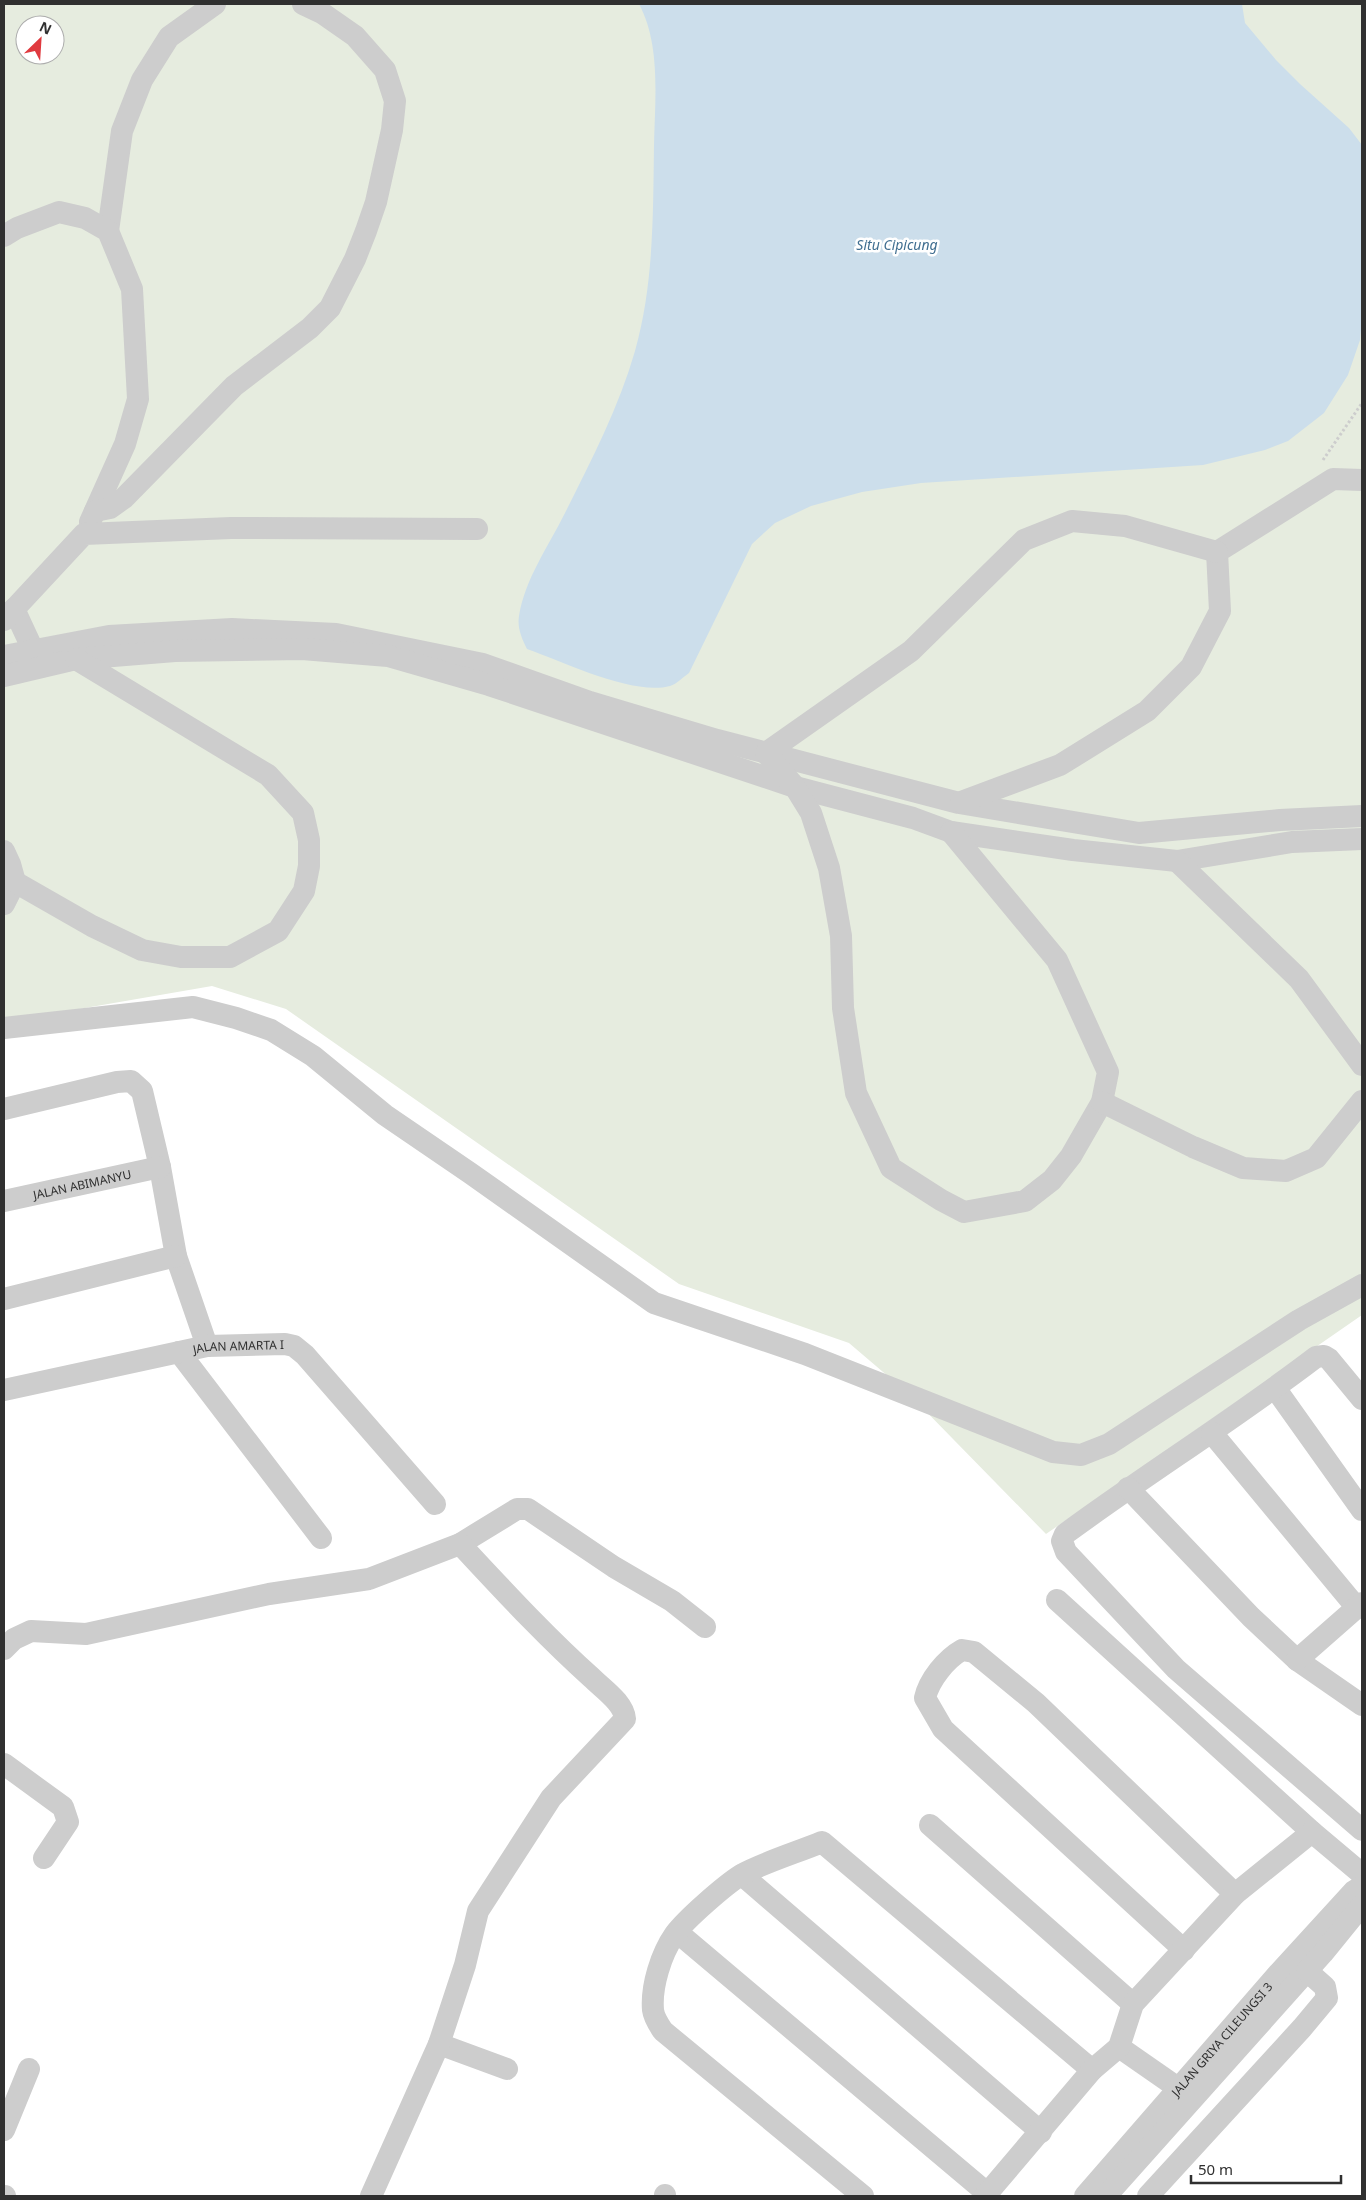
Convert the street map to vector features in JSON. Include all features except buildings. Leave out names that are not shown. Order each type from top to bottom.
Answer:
[{"type":"street","points":[[32,650],[9,615],[84,534],[125,444],[138,399],[132,289],[108,231],[122,131],[142,80],[169,37],[215,4]]},
{"type":"street","points":[[95,511],[110,508],[124,498],[234,386],[310,328],[330,308],[355,259],[376,202],[392,130],[395,101],[385,70],[355,36],[322,13],[303,4]]},
{"type":"street","points":[[4,236],[17,228],[59,212],[85,218],[108,231]]},
{"type":"street","points":[[766,753],[911,651],[1024,540],[1072,521],[1125,526],[1217,552],[1333,479],[1362,480]]},
{"type":"street","points":[[84,534],[231,528],[477,528]]},
{"type":"street","points":[[959,803],[1060,765],[1147,711],[1191,667],[1220,611],[1217,552]]},
{"type":"street","points":[[4,656],[109,636],[222,629],[336,634],[482,664],[590,702],[766,753],[959,803],[1139,833],[1280,820],[1353,816],[1358,842],[1292,842],[1176,861],[1073,850],[951,832],[913,818],[795,788],[489,685],[388,656],[302,649],[175,651],[76,659],[4,676]]},
{"type":"street","points":[[4,851],[15,882],[92,926],[142,950],[181,957],[230,957],[278,931],[304,891],[309,866],[309,840],[303,813],[288,795],[268,775],[76,659]]},
{"type":"street","points":[[766,753],[795,788],[811,813],[829,868],[842,936],[843,1008],[856,1093],[890,1168],[940,1200],[964,1212],[1025,1201],[1052,1180],[1066,1162],[1102,1102],[1108,1072],[1057,960],[951,832]]},
{"type":"street","points":[[1176,861],[1299,979],[1362,1065]]},
{"type":"street","points":[[4,904],[15,882]]},
{"type":"street","points":[[4,1028],[193,1007],[236,1018],[271,1030],[312,1056],[385,1115],[654,1303],[805,1354],[1054,1452],[1080,1455],[1109,1444],[1298,1320],[1362,1285]]},
{"type":"street","points":[[4,1108],[117,1082],[131,1081],[142,1091],[160,1167],[176,1256],[207,1346]]},
{"type":"street","points":[[1102,1102],[1193,1147],[1243,1168],[1286,1170],[1316,1158],[1362,1101]]},
{"type":"street","name":"JALAN ABIMANYU","points":[[4,1201],[160,1167]]},
{"type":"street","points":[[4,1299],[176,1256]]},
{"type":"street","name":"JALAN AMARTA I","points":[[4,1390],[207,1346],[285,1344],[294,1346],[305,1355],[434,1504]]},
{"type":"street","points":[[179,1352],[321,1538]]},
{"type":"street","points":[[1362,1399],[1328,1359],[1324,1356],[1316,1357],[1212,1433],[1128,1488],[1066,1534],[1062,1541],[1066,1552],[1176,1669],[1362,1830]]},
{"type":"street","points":[[1275,1388],[1362,1510]]},
{"type":"street","points":[[1212,1433],[1360,1606],[1296,1660]]},
{"type":"street","points":[[1128,1488],[1296,1660],[1362,1705]]},
{"type":"street","points":[[4,1648],[14,1639],[31,1631],[86,1634],[269,1594],[369,1579],[460,1544],[506,1514],[518,1509],[528,1509],[614,1567],[672,1601],[706,1627]]},
{"type":"street","points":[[371,2196],[439,2044],[465,1965],[478,1911],[550,1798],[625,1719],[624,1712],[605,1690],[554,1644],[460,1544]]},
{"type":"street","points":[[1057,1600],[1312,1832],[1362,1874]]},
{"type":"street","points":[[1184,1950],[943,1729],[925,1698],[927,1689],[954,1654],[962,1650],[974,1652],[1036,1703],[1235,1894]]},
{"type":"street","points":[[4,1764],[62,1806],[68,1822],[44,1858]]},
{"type":"street","points":[[930,1825],[1133,2004]]},
{"type":"street","points":[[676,1932],[986,2195],[1092,2070],[1119,2047],[1133,2004],[1235,1894],[1312,1832]]},
{"type":"street","points":[[863,2196],[662,2031],[653,2011],[659,1970],[676,1932],[724,1887],[742,1875],[822,1842],[1092,2070]]},
{"type":"street","points":[[742,1875],[1041,2132]]},
{"type":"street","name":"JALAN GRIYA CILEUNGSI 3","points":[[1085,2196],[1169,2112],[1178,2088],[1290,1960],[1354,1891],[1362,1886]]},
{"type":"street","points":[[1106,2196],[1169,2112],[1240,2046],[1362,1906]]},
{"type":"street","points":[[1148,2196],[1201,2140],[1327,1998],[1325,1987],[1307,1971]]},
{"type":"street","points":[[439,2044],[507,2069]]},
{"type":"street","points":[[1240,2046],[1266,2068]]},
{"type":"street","points":[[1119,2047],[1178,2088]]},
{"type":"street","points":[[4,2130],[29,2069]]},
{"type":"street","points":[[1169,2112],[1201,2140]]},
{"type":"path","points":[[1320,465],[1362,403]]},
{"type":"shaded area","points":[[4,4],[1362,4],[1362,1315],[1046,1534],[910,1395],[849,1343],[679,1284],[286,1009],[212,986],[4,1022]]},
{"type":"water","name":"Situ Cipicung","points":[[639,4],[1242,4],[1245,23],[1276,60],[1349,128],[1362,145],[1362,318],[1360,340],[1348,375],[1324,413],[1288,441],[1265,450],[1203,465],[921,483],[862,492],[811,506],[775,523],[752,544],[689,673],[670,686],[655,688],[618,682],[527,649],[520,633],[519,625],[519,616],[526,589],[585,474],[613,413],[635,351],[646,300],[653,222],[655,73],[651,37]]}]
